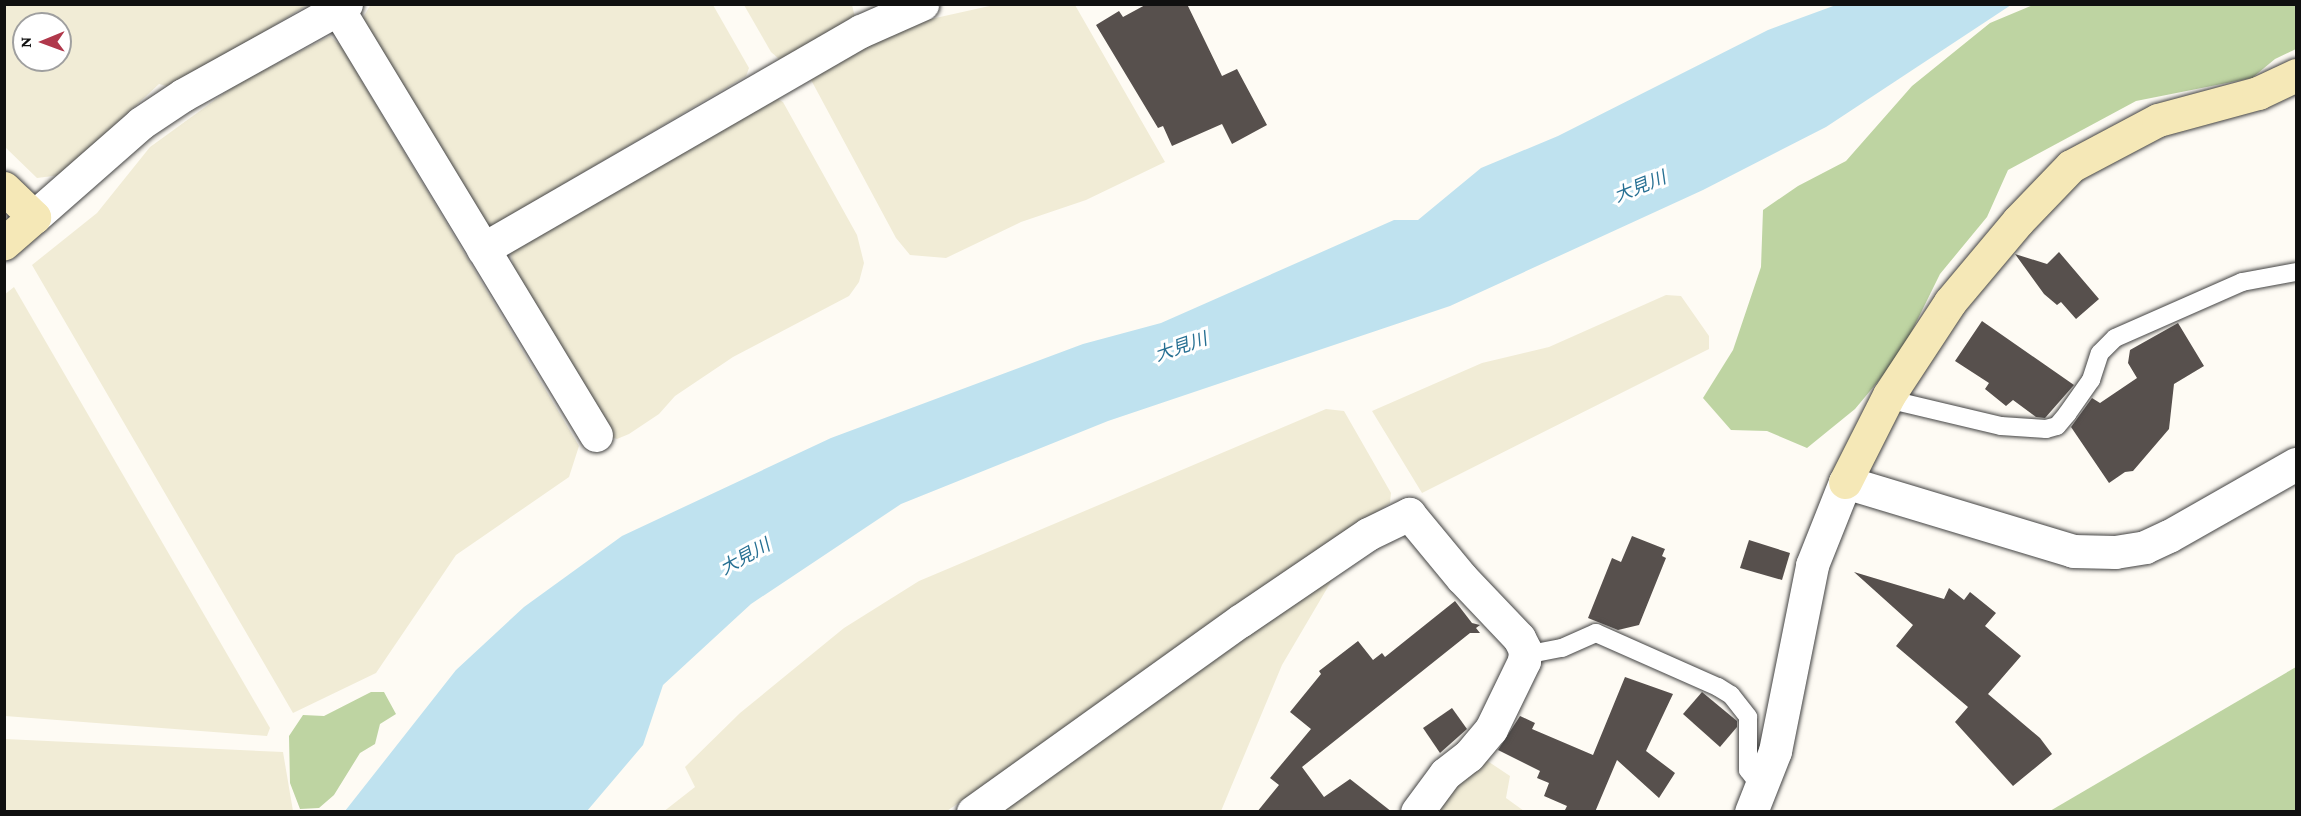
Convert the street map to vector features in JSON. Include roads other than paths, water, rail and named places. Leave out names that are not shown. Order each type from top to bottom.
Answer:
[{"type":"street","points":[[483,249],[861,31],[922,4]]},
{"type":"street","points":[[4,243],[141,123],[183,95],[340,6],[596,435]]},
{"type":"street","points":[[1757,800],[1775,752],[1812,565],[1845,482],[1887,399],[1950,302],[2018,220],[2071,166],[2158,120],[2258,93],[2296,75]]},
{"type":"street","points":[[4,188],[34,218]]},
{"type":"street","points":[[1845,482],[2073,551],[2115,552],[2145,547],[2169,536],[2296,464]]},
{"type":"street","points":[[974,812],[1240,621],[1368,534],[1409,514],[1462,578],[1519,638],[1525,655],[1482,742],[1445,774],[1417,812]]},
{"type":"lane","points":[[1887,399],[2001,426],[2046,429],[2056,426],[2091,380],[2100,353],[2115,338],[2242,282],[2296,272]]},
{"type":"lane","points":[[1525,655],[1562,648],[1596,633],[1718,687],[1731,695],[1748,717],[1748,770],[1757,800]]},
{"type":"water","name":"大見川","points":[[1836,5],[2011,5],[1826,127],[1703,190],[1450,306],[1108,421],[901,504],[751,604],[663,685],[643,745],[587,811],[345,811],[456,670],[524,607],[622,536],[831,438],[1083,344],[1161,323],[1394,220],[1418,220],[1481,168],[1558,136],[1768,30]]}]
